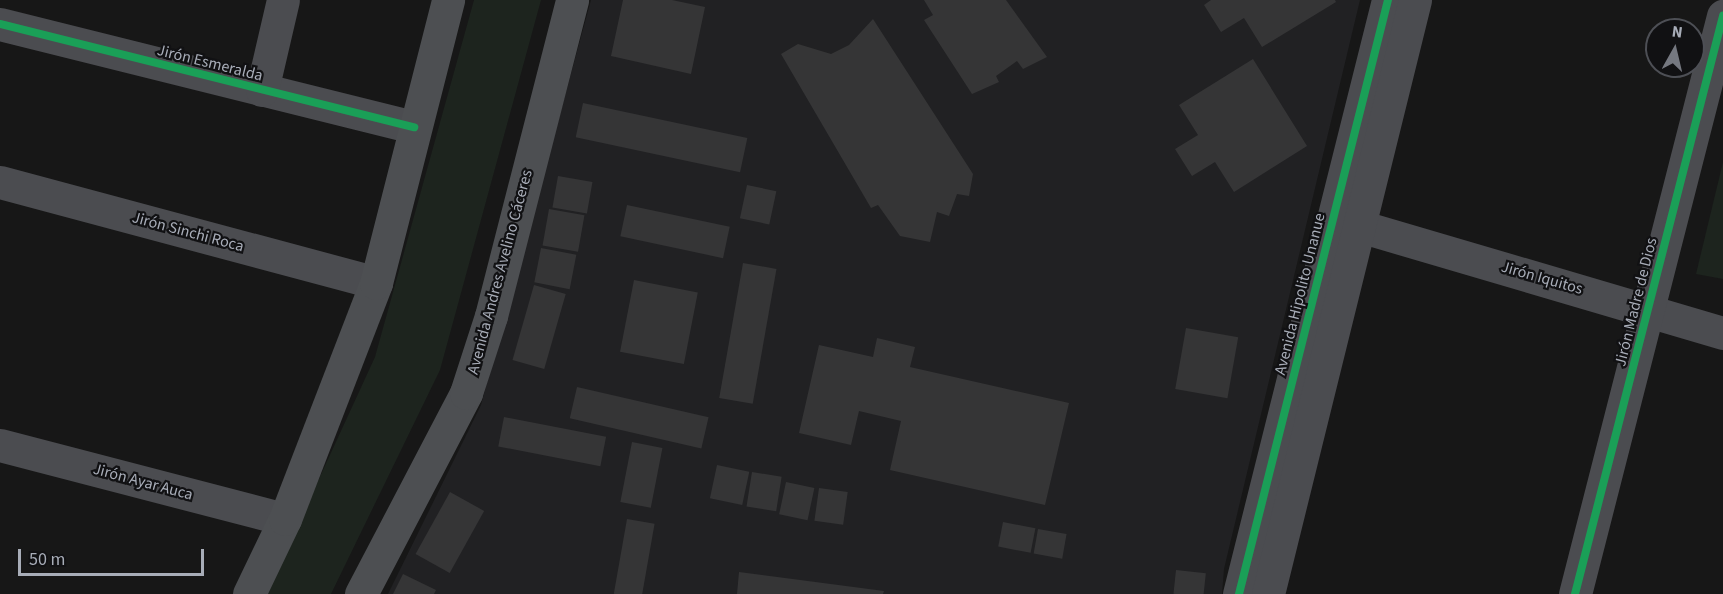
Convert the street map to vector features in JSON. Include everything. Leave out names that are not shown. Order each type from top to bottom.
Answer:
[{"type":"main road","points":[[249,594],[285,519],[376,283],[448,0]]},
{"type":"main road","name":"Avenida Andres Avelino Cáceres","points":[[361,594],[466,393],[491,316],[572,0]]},
{"type":"street","points":[[262,90],[284,0]]},
{"type":"street","name":"Avenida Hipolito Unanue","points":[[1258,592],[1347,222],[1388,0]]},
{"type":"street","name":"Avenida Hipolito Unanue","points":[[1347,222],[1416,0]]},
{"type":"street","name":"Jirón Madre de Dios","points":[[1575,594],[1723,16]]},
{"type":"street","name":"Jirón Esmeralda","points":[[0,24],[414,127]]},
{"type":"street","name":"Jirón Sinchi Roca","points":[[0,182],[376,283]]},
{"type":"street","name":"Jirón Iquitos","points":[[1347,222],[1723,333]]},
{"type":"street","name":"Jirón Ayar Auca","points":[[0,445],[285,519]]},
{"type":"shaded area","points":[[474,0],[541,0],[440,370],[331,594],[266,594],[375,357]]},
{"type":"shaded area","points":[[591,0],[1360,0],[1224,569],[1222,594],[388,594],[481,405]]},
{"type":"shaded area","points":[[1723,162],[1723,279],[1696,274]]},
{"type":"building","points":[[623,0],[672,0],[705,7],[691,74],[611,56]]},
{"type":"building","points":[[924,0],[1006,0],[1047,57],[1023,69],[1017,61],[996,76],[999,82],[972,94],[924,20],[933,15]]},
{"type":"building","points":[[1211,0],[1335,0],[1336,2],[1262,47],[1244,18],[1221,32],[1204,5]]},
{"type":"building","points":[[873,19],[973,174],[969,196],[957,194],[949,216],[937,212],[930,242],[900,236],[878,205],[871,208],[781,54],[798,44],[831,54],[849,45]]},
{"type":"building","points":[[1253,59],[1307,146],[1234,192],[1215,162],[1192,176],[1175,149],[1198,135],[1179,105]]},
{"type":"building","points":[[583,103],[747,138],[740,172],[576,137]]},
{"type":"building","points":[[558,176],[592,182],[587,214],[552,208]]},
{"type":"building","points":[[747,185],[776,191],[769,224],[740,218]]},
{"type":"building","points":[[627,205],[730,227],[723,258],[620,236]]},
{"type":"building","points":[[549,209],[584,215],[578,252],[543,245]]},
{"type":"building","points":[[541,248],[576,255],[570,289],[534,282]]},
{"type":"building","points":[[743,263],[776,269],[753,404],[719,398]]},
{"type":"building","points":[[634,280],[698,292],[684,364],[620,352]]},
{"type":"building","points":[[534,285],[566,294],[544,369],[513,360]]},
{"type":"building","points":[[1186,328],[1238,337],[1227,398],[1175,389]]},
{"type":"building","points":[[877,338],[915,347],[910,367],[1069,403],[1045,505],[890,470],[901,421],[859,411],[851,445],[799,433],[819,345],[873,357]]},
{"type":"building","points":[[577,387],[709,417],[701,449],[570,418]]},
{"type":"building","points":[[504,417],[606,437],[600,466],[498,446]]},
{"type":"building","points":[[632,442],[662,448],[651,508],[620,502]]},
{"type":"building","points":[[717,465],[749,472],[742,505],[710,498]]},
{"type":"building","points":[[752,472],[782,477],[776,511],[747,507]]},
{"type":"building","points":[[786,482],[814,488],[808,520],[779,514]]},
{"type":"building","points":[[819,488],[848,492],[843,525],[814,521]]},
{"type":"building","points":[[450,492],[484,511],[450,573],[416,554]]},
{"type":"building","points":[[627,519],[655,524],[642,594],[614,594]]},
{"type":"building","points":[[1003,522],[1035,528],[1031,553],[998,547]]},
{"type":"building","points":[[1038,529],[1067,534],[1062,559],[1034,554]]},
{"type":"building","points":[[1176,570],[1206,573],[1204,594],[1173,594]]},
{"type":"building","points":[[739,572],[884,591],[883,594],[737,594]]},
{"type":"building","points":[[403,574],[436,590],[434,594],[393,594]]},
{"type":"cycle path","points":[[1239,594],[1388,0]]},
{"type":"cycle path","points":[[1575,594],[1723,16]]},
{"type":"cycle path","points":[[0,24],[414,127]]}]
